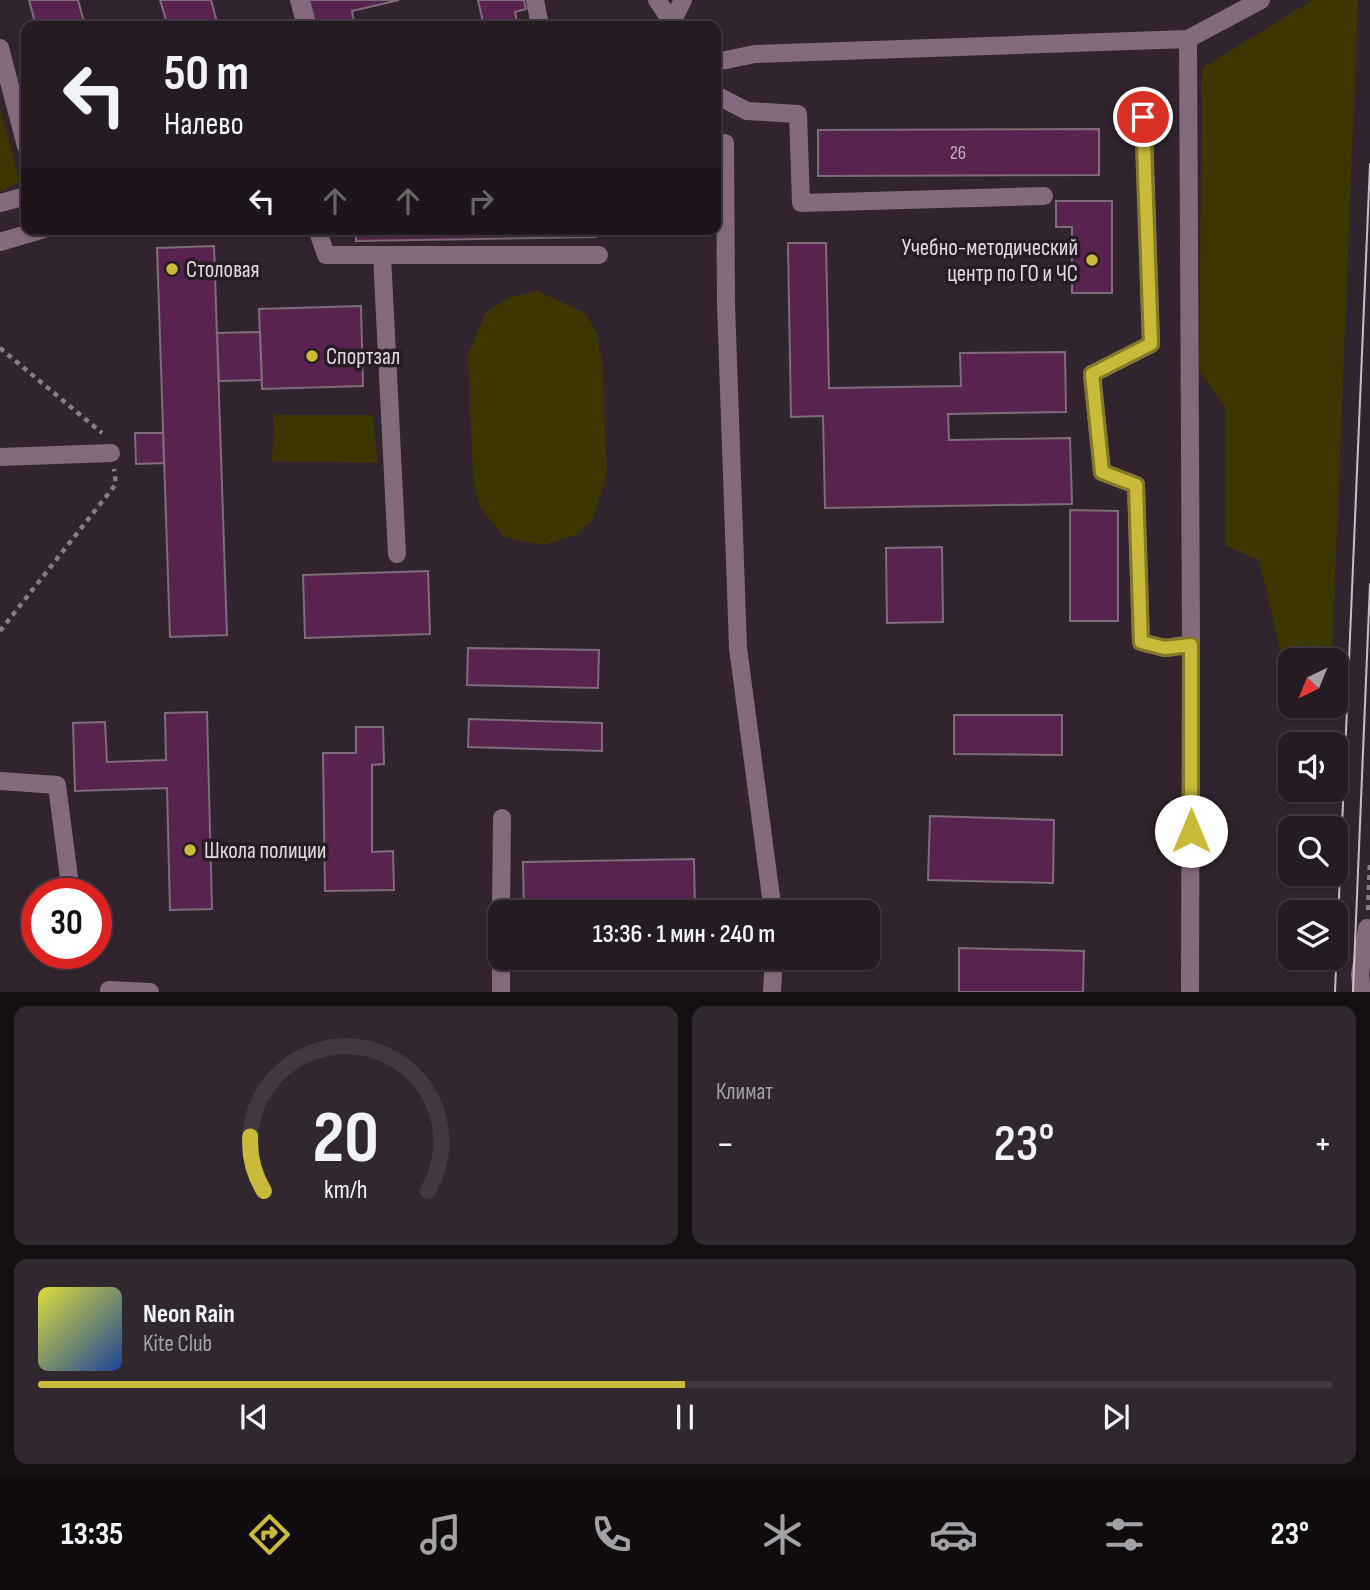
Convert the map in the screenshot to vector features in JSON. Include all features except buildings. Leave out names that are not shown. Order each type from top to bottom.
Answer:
[{"type":"street","points":[[299,0],[305,21]]},
{"type":"street","points":[[535,0],[540,21]]},
{"type":"street","points":[[657,0],[671,21]]},
{"type":"street","points":[[674,21],[683,0]]},
{"type":"street","points":[[721,61],[755,54],[1188,39],[1261,0]]},
{"type":"street","points":[[1188,39],[1190,992]]},
{"type":"street","points":[[0,48],[21,127]]},
{"type":"street","points":[[1143,95],[1151,344],[1092,374],[1102,472],[1136,485],[1141,642],[1165,648],[1191,645]]},
{"type":"street","points":[[721,98],[747,111],[798,114],[801,203],[1044,196]]},
{"type":"street","points":[[724,143],[726,304],[738,648],[771,900]]},
{"type":"street","points":[[0,203],[21,197]]},
{"type":"street","points":[[0,242],[24,235]]},
{"type":"street","points":[[319,235],[326,255],[599,255]]},
{"type":"street","points":[[382,255],[397,554]]},
{"type":"street","points":[[0,457],[111,453]]},
{"type":"street","points":[[0,781],[57,785],[69,878]]},
{"type":"street","points":[[501,900],[502,818]]},
{"type":"street","points":[[1363,992],[1360,975],[1368,928]]},
{"type":"street","points":[[501,970],[501,992]]},
{"type":"street","points":[[772,992],[773,970]]},
{"type":"street","points":[[109,990],[150,992]]},
{"type":"path","points":[[0,348],[108,438],[116,484],[0,631]]},
{"type":"path","points":[[1368,928],[1370,861]]},
{"type":"shaded area","points":[[1313,0],[1358,0],[1332,648],[1280,648],[1259,561],[1225,545],[1225,407],[1199,371],[1202,68]]},
{"type":"shaded area","points":[[0,108],[20,181],[0,192]]},
{"type":"shaded area","points":[[538,291],[585,313],[597,333],[602,361],[607,475],[593,519],[576,535],[543,545],[504,537],[480,507],[473,480],[468,355],[486,312],[510,297]]},
{"type":"shaded area","points":[[274,415],[373,415],[378,463],[272,461]]},
{"type":"tram line","points":[[1335,992],[1370,164]]},
{"type":"tram line","points":[[1353,992],[1370,584]]},
{"type":"place","name":"Учебно-методический центр по ГО и ЧС","points":[[1092,260]]},
{"type":"place","name":"Столовая","points":[[172,269]]},
{"type":"place","name":"Спортзал","points":[[312,356]]},
{"type":"place","name":"Школа полиции","points":[[190,850]]},
{"type":"route","points":[[1143,117],[1151,344],[1092,374],[1102,472],[1136,485],[1141,642],[1165,648],[1191,645],[1191,831]]}]
